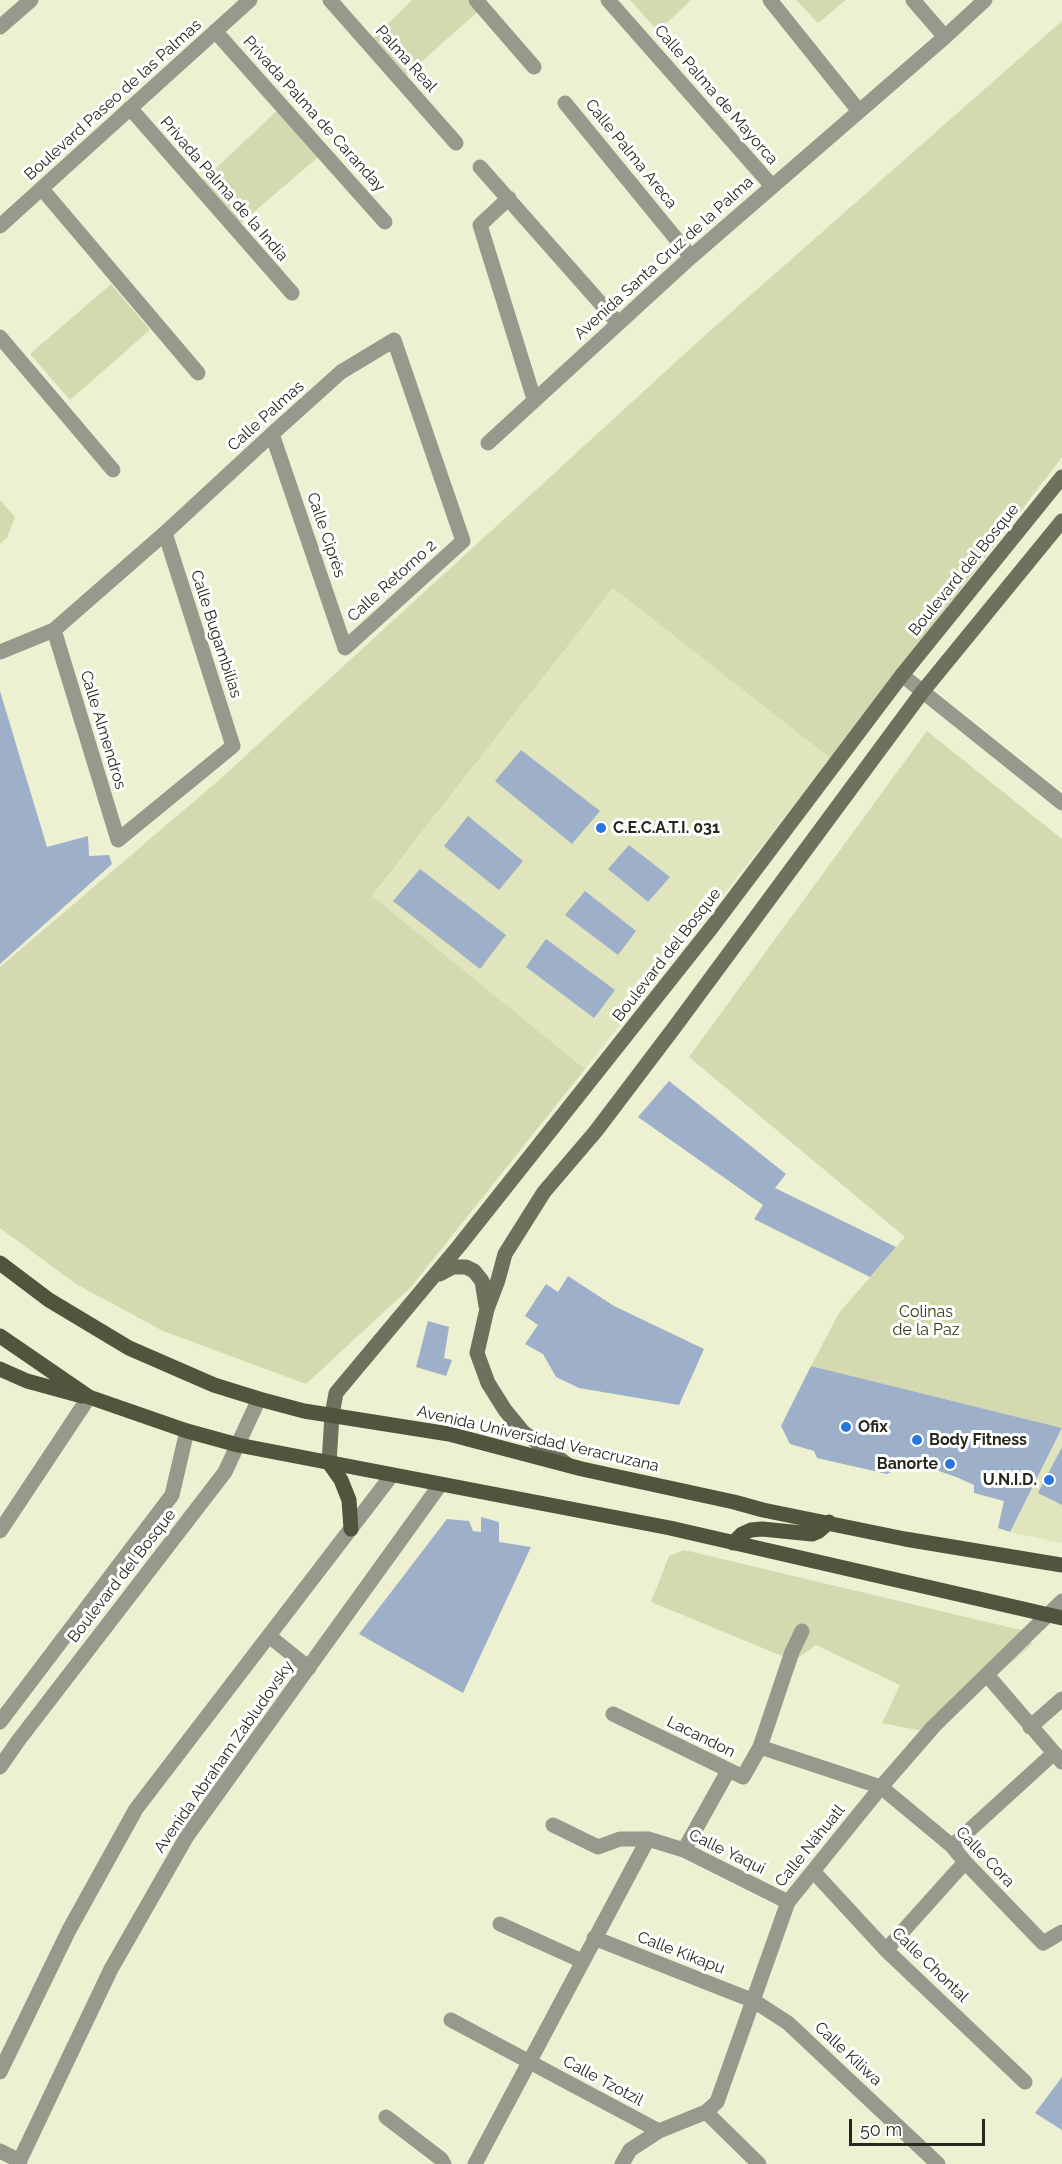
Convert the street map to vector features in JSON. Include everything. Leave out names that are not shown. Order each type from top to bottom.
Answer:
[{"type":"main road","name":"Boulevard del Bosque","points":[[330,1463],[332,1415],[336,1393],[436,1275],[712,927],[902,675],[1062,477]]},
{"type":"main road","points":[[568,1466],[523,1432],[505,1410],[488,1383],[477,1353],[487,1309],[505,1254],[544,1192],[596,1131],[662,1045],[923,691],[1062,521]]},
{"type":"main road","name":"Avenida Universidad Veracruzana","points":[[0,1263],[49,1300],[129,1348],[204,1381],[259,1399],[304,1411],[449,1434],[568,1466],[737,1502],[764,1510],[905,1539],[1062,1565]]},
{"type":"main road","points":[[436,1275],[453,1267],[466,1267],[474,1271],[482,1281],[487,1309]]},
{"type":"main road","points":[[0,1336],[89,1397]]},
{"type":"main road","points":[[0,1369],[27,1381],[89,1397],[187,1431],[238,1445],[670,1528],[1055,1617]]},
{"type":"main road","points":[[330,1463],[341,1480],[349,1500],[351,1529]]},
{"type":"main road","points":[[733,1543],[742,1534],[751,1530],[762,1528],[812,1534],[829,1522]]},
{"type":"street","points":[[0,27],[31,0]]},
{"type":"street","name":"Boulevard Paseo de las Palmas","points":[[0,226],[250,0]]},
{"type":"street","name":"Palma Real","points":[[330,0],[456,142]]},
{"type":"street","points":[[476,0],[534,68]]},
{"type":"street","name":"Calle Palma de Mayorca","points":[[608,0],[772,186]]},
{"type":"street","points":[[770,0],[859,111]]},
{"type":"street","points":[[913,0],[945,37]]},
{"type":"street","name":"Avenida Santa Cruz de la Palma","points":[[488,443],[691,257],[985,0]]},
{"type":"street","name":"Privada Palma de Caranday","points":[[215,32],[385,222]]},
{"type":"street","name":"Calle Palma Areca","points":[[565,103],[691,257]]},
{"type":"street","name":"Privada Palma de la India","points":[[130,108],[291,293]]},
{"type":"street","points":[[480,167],[618,323]]},
{"type":"street","points":[[42,189],[198,373]]},
{"type":"street","points":[[509,198],[480,225],[534,399]]},
{"type":"street","points":[[0,338],[113,470]]},
{"type":"street","name":"Calle Palmas","points":[[0,652],[54,630],[165,533],[341,372],[394,340],[463,541]]},
{"type":"street","name":"Calle Ciprés","points":[[272,434],[345,648]]},
{"type":"street","name":"Calle Bugambilias","points":[[118,840],[232,746],[165,533]]},
{"type":"street","name":"Calle Retorno 2","points":[[345,648],[463,541]]},
{"type":"street","name":"Calle Almendros","points":[[54,630],[118,840]]},
{"type":"street","points":[[902,675],[1062,803]]},
{"type":"street","points":[[0,1530],[89,1397]]},
{"type":"street","name":"Boulevard del Bosque","points":[[0,1767],[225,1472],[259,1399]]},
{"type":"street","name":"Boulevard del Bosque","points":[[0,1722],[172,1495],[187,1431]]},
{"type":"street","name":"Avenida Abraham Zabludovsky","points":[[0,2072],[69,1930],[136,1809],[392,1475]]},
{"type":"street","name":"Avenida Abraham Zabludovsky","points":[[19,2162],[111,1969],[187,1836],[440,1485]]},
{"type":"street","points":[[172,1495],[186,1506],[196,1509]]},
{"type":"street","name":"Calle Náhuatl","points":[[706,2112],[717,2102],[788,1902],[881,1786],[934,1726],[1055,1617],[1062,1601]]},
{"type":"street","points":[[802,1631],[792,1652],[760,1748],[881,1786]]},
{"type":"street","points":[[269,1636],[309,1668]]},
{"type":"street","points":[[952,1846],[1058,1758],[988,1676]]},
{"type":"street","points":[[1030,1727],[1062,1699]]},
{"type":"street","name":"Lacandon","points":[[613,1714],[743,1777],[760,1748]]},
{"type":"street","points":[[684,1850],[728,1771]]},
{"type":"street","name":"Calle Cora","points":[[881,1786],[952,1846],[1043,1943],[1062,1932]]},
{"type":"street","name":"Calle Yaqui","points":[[553,1826],[598,1847],[620,1839],[648,1839],[684,1850],[788,1902]]},
{"type":"street","points":[[475,2164],[648,1839]]},
{"type":"street","points":[[886,1950],[965,1862]]},
{"type":"street","name":"Calle Chontal","points":[[813,1871],[886,1950],[1025,2082]]},
{"type":"street","points":[[500,1924],[582,1961]]},
{"type":"street","name":"Calle Kikapu","points":[[594,1938],[754,2001]]},
{"type":"street","name":"Calle Kiliwa","points":[[754,2001],[788,2023],[938,2164]]},
{"type":"street","name":"Calle Tzotzil","points":[[451,2020],[659,2131]]},
{"type":"street","points":[[622,2164],[630,2150],[659,2131],[706,2112],[759,2164]]},
{"type":"street","points":[[386,2117],[441,2159],[444,2164]]},
{"type":"street","points":[[0,2151],[19,2162]]},
{"type":"shaded area","name":"C.E.C.A.T.I. 031","points":[[613,588],[831,759],[585,1069],[372,897]]},
{"type":"shaded area","name":"U.N.I.D.","points":[[1062,1429],[1062,1543],[1010,1532]]},
{"type":"green space","points":[[412,0],[476,0],[482,8],[401,80],[368,43]]},
{"type":"green space","points":[[630,0],[691,0],[658,31]]},
{"type":"green space","points":[[796,0],[846,0],[818,23]]},
{"type":"green space","points":[[1062,21],[1062,457],[831,759],[613,588],[372,896],[585,1069],[411,1287],[306,1384],[163,1331],[76,1284],[0,1228],[0,967],[219,780],[703,337]]},
{"type":"green space","points":[[282,106],[324,152],[235,228],[198,185]]},
{"type":"green space","points":[[111,284],[150,330],[70,400],[30,354]]},
{"type":"green space","points":[[0,500],[15,517],[7,538],[0,544]]},
{"type":"green space","name":"Colinas de la Paz","points":[[927,731],[1062,839],[1062,1428],[811,1366],[839,1313],[905,1237],[689,1057]]},
{"type":"green space","points":[[684,1550],[1021,1630],[1032,1644],[933,1733],[882,1723],[900,1685],[816,1645],[794,1661],[651,1602],[669,1556]]},
{"type":"building","points":[[0,691],[47,847],[88,836],[89,856],[109,855],[112,864],[0,964]]},
{"type":"building","points":[[521,750],[600,811],[572,844],[495,781]]},
{"type":"building","points":[[468,816],[523,861],[499,890],[444,846]]},
{"type":"building","points":[[629,845],[670,877],[648,902],[608,869]]},
{"type":"building","points":[[420,869],[506,935],[480,969],[393,901]]},
{"type":"building","points":[[585,891],[636,931],[618,955],[565,915]]},
{"type":"building","points":[[546,939],[615,990],[594,1018],[526,967]]},
{"type":"building","points":[[669,1081],[786,1174],[775,1188],[896,1247],[870,1277],[754,1219],[763,1205],[638,1117]]},
{"type":"building","points":[[568,1276],[614,1306],[704,1349],[679,1405],[579,1388],[556,1377],[543,1354],[525,1344],[538,1325],[525,1316],[546,1284],[558,1292]]},
{"type":"building","points":[[428,1321],[449,1327],[444,1358],[452,1360],[446,1376],[416,1367]]},
{"type":"building","points":[[811,1366],[1062,1428],[1010,1532],[998,1528],[1004,1501],[974,1493],[974,1485],[956,1477],[925,1466],[899,1468],[887,1474],[817,1458],[814,1451],[790,1444],[781,1426]]},
{"type":"building","points":[[1062,1447],[1062,1505],[1038,1493]]},
{"type":"building","points":[[481,1517],[499,1522],[499,1542],[531,1547],[463,1693],[359,1634],[447,1519],[469,1521],[473,1531],[481,1532]]},
{"type":"building","points":[[1062,2077],[1062,2130],[1035,2113]]},
{"type":"place","name":"C.E.C.A.T.I. 031","points":[[601,828]]},
{"type":"place","name":"Ofix","points":[[846,1427]]},
{"type":"place","name":"Body Fitness","points":[[917,1440]]},
{"type":"place","name":"Banorte","points":[[950,1464]]},
{"type":"place","name":"U.N.I.D.","points":[[1049,1480]]}]
